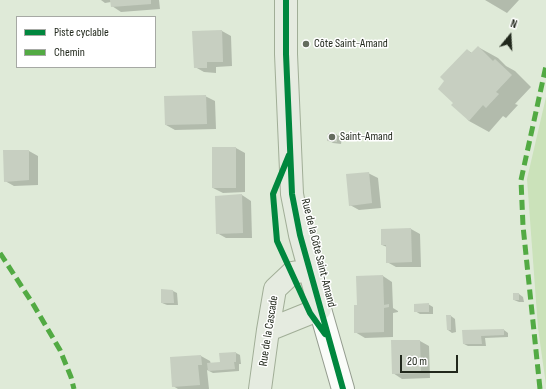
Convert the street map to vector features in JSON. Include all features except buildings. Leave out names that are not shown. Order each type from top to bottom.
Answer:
[{"type":"main road","name":"Rue de la Côte Saint-Amand","points":[[286,0],[286,54],[292,194],[300,235],[320,309]]},
{"type":"main road","name":"Rue de la Cascade","points":[[260,389],[275,289],[292,273],[309,270]]},
{"type":"main road","points":[[268,330],[320,309]]},
{"type":"street","name":"Rue de la Côte Saint-Amand","points":[[320,309],[343,389]]},
{"type":"green space","points":[[546,97],[546,385],[538,328],[527,179]]},
{"type":"marked path","points":[[540,389],[523,226],[521,180],[546,66]]},
{"type":"marked path","points":[[0,253],[33,304],[60,350],[71,377],[74,389]]},
{"type":"cycle path","points":[[286,0],[286,54],[292,194],[300,235],[343,389]]},
{"type":"cycle path","points":[[289,155],[273,194],[277,241],[310,313],[325,334]]},
{"type":"place","name":"Côte Saint-Amand","points":[[306,44]]},
{"type":"place","name":"Saint-Amand","points":[[332,137]]}]
